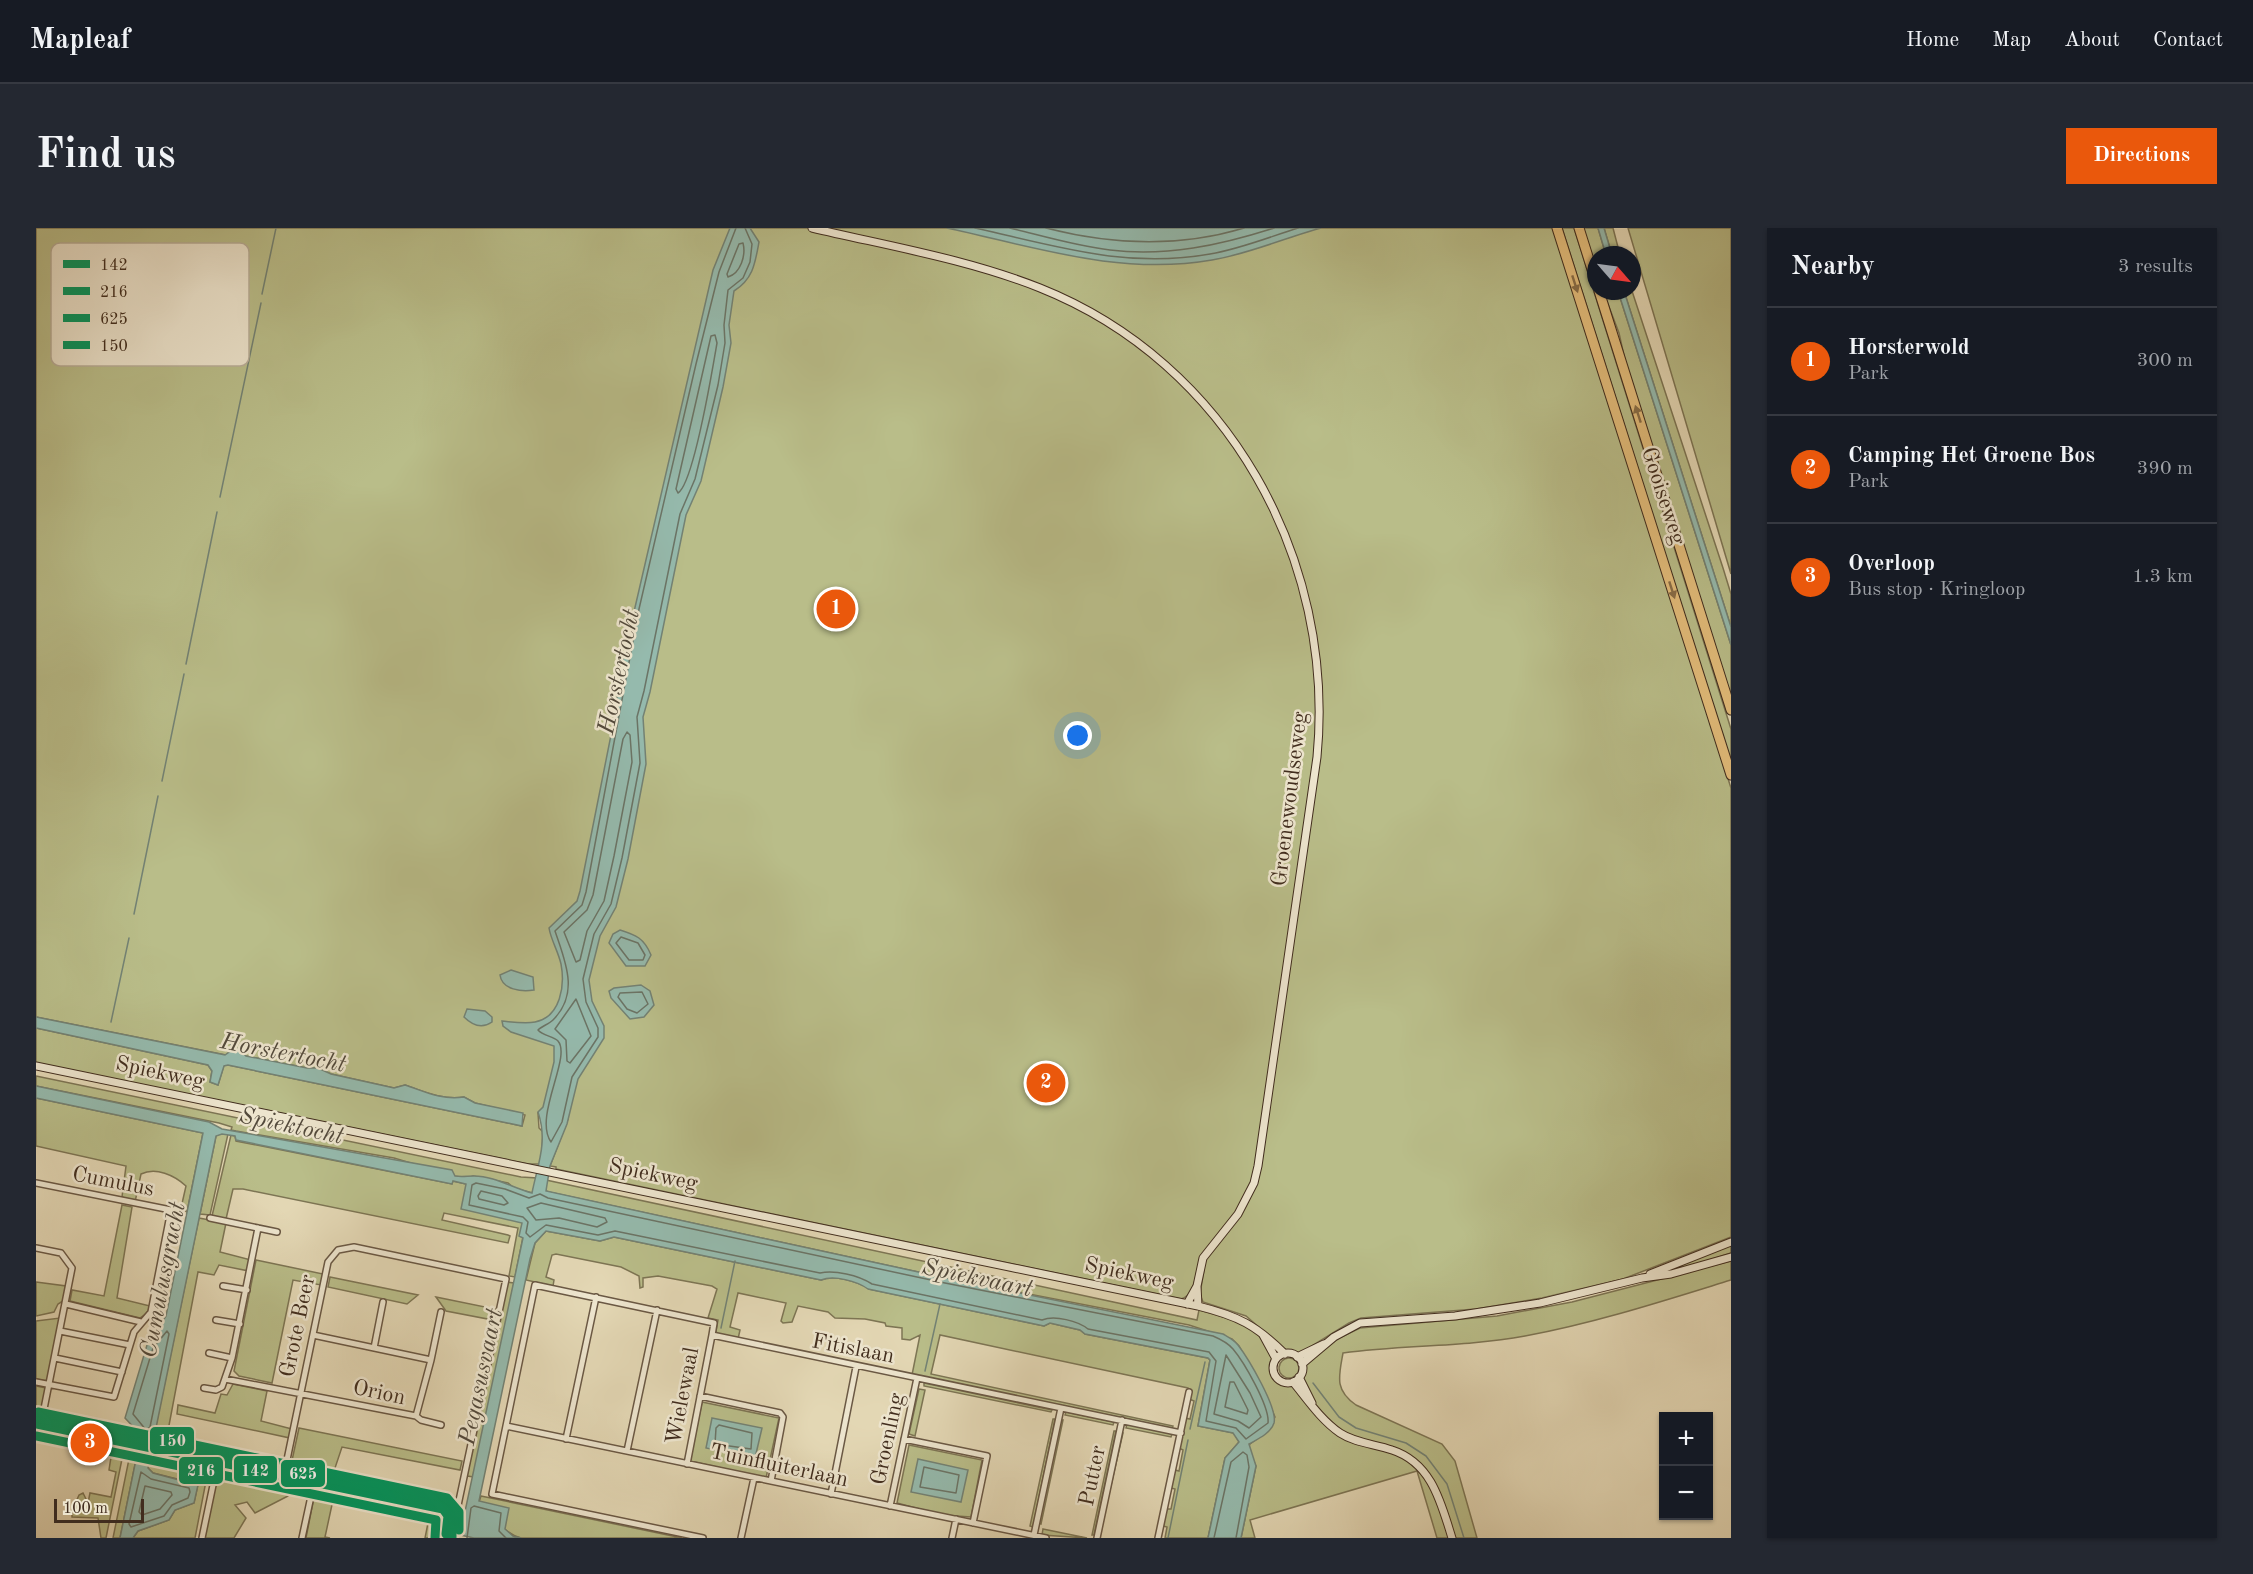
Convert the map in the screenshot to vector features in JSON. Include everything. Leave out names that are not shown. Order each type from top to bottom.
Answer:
[{"type":"highway","name":"Gooiseweg","points":[[1557,228],[1731,775]]},
{"type":"highway","points":[[1579,228],[1587,253]]},
{"type":"highway","name":"Gooiseweg","points":[[1602,300],[1731,710]]},
{"type":"main road","name":"Groenewoudseweg","points":[[812,228],[992,271],[1041,288],[1109,323],[1167,368],[1207,407],[1249,463],[1286,536],[1310,610],[1318,660],[1317,757],[1258,1166],[1238,1214],[1203,1258],[1197,1286],[1198,1306]]},
{"type":"main road","name":"Spiekweg","points":[[36,1066],[1198,1306],[1236,1316],[1260,1330],[1285,1354]]},
{"type":"main road","points":[[1296,1379],[1284,1382],[1276,1377],[1273,1368],[1276,1359],[1285,1354],[1297,1357],[1360,1323],[1509,1309],[1572,1297],[1642,1278],[1731,1242]]},
{"type":"main road","points":[[1642,1278],[1671,1274],[1731,1257]]},
{"type":"main road","name":"Groenewoudseweg","points":[[1187,1304],[1197,1286]]},
{"type":"main road","points":[[1260,1330],[1276,1359]]},
{"type":"main road","points":[[1296,1379],[1302,1364],[1326,1343]]},
{"type":"main road","points":[[1297,1357],[1302,1364]]},
{"type":"main road","points":[[1296,1379],[1328,1424],[1341,1433],[1395,1451],[1423,1470],[1432,1481],[1452,1538]]},
{"type":"main road","points":[[38,1427],[217,1465],[284,1474],[445,1517]]},
{"type":"main road","points":[[284,1474],[313,1487],[331,1488]]},
{"type":"main road","points":[[440,1538],[445,1517]]},
{"type":"main road","points":[[445,1517],[446,1534],[450,1538]]},
{"type":"street","name":"Cumulus","points":[[36,1183],[171,1210],[151,1312],[134,1332],[114,1396],[49,1384]]},
{"type":"street","points":[[210,1218],[277,1232]]},
{"type":"street","points":[[204,1388],[216,1390],[222,1388],[240,1324],[258,1228]]},
{"type":"street","name":"Grote Beer","points":[[284,1474],[328,1262],[338,1250],[354,1247],[506,1279],[458,1504]]},
{"type":"street","points":[[36,1248],[61,1253],[72,1268],[38,1427]]},
{"type":"street","points":[[703,1538],[492,1494],[536,1285],[714,1323],[712,1335]]},
{"type":"street","points":[[223,1286],[247,1290]]},
{"type":"street","points":[[566,1439],[596,1297]]},
{"type":"street","points":[[374,1348],[383,1302]]},
{"type":"street","points":[[66,1304],[141,1322]]},
{"type":"street","points":[[627,1451],[657,1310]]},
{"type":"street","points":[[431,1359],[441,1312]]},
{"type":"street","points":[[216,1320],[240,1324]]},
{"type":"street","points":[[60,1330],[130,1345]]},
{"type":"street","name":"Orion","points":[[225,1379],[416,1416],[431,1359],[313,1335]]},
{"type":"street","name":"Fitislaan","points":[[712,1335],[856,1367],[1180,1432]]},
{"type":"street","name":"Wielewaal","points":[[687,1464],[712,1335]]},
{"type":"street","points":[[209,1353],[232,1358]]},
{"type":"street","points":[[54,1358],[122,1372]]},
{"type":"street","points":[[831,1494],[856,1367]]},
{"type":"street","name":"Groenling","points":[[890,1506],[917,1378]]},
{"type":"street","points":[[36,1382],[49,1384]]},
{"type":"street","points":[[1158,1538],[1189,1392]]},
{"type":"street","points":[[700,1396],[780,1413],[783,1417],[771,1481]]},
{"type":"street","points":[[1034,1535],[1061,1408]]},
{"type":"street","points":[[416,1416],[421,1420],[441,1425]]},
{"type":"street","name":"Putter","points":[[1097,1538],[1122,1420]]},
{"type":"street","name":"Tuinfluiterlaan","points":[[506,1426],[1046,1538]]},
{"type":"street","points":[[904,1439],[987,1456],[973,1523]]},
{"type":"street","points":[[172,1455],[173,1445],[284,1474]]},
{"type":"street","points":[[202,1538],[217,1465]]},
{"type":"street","points":[[331,1488],[333,1478],[458,1504],[457,1510],[445,1517]]},
{"type":"street","points":[[741,1538],[754,1478]]},
{"type":"street","points":[[302,1538],[313,1487]]},
{"type":"street","points":[[952,1538],[956,1519]]},
{"type":"green space","points":[[36,228],[1553,228],[1731,788],[1731,1237],[1623,1279],[1542,1298],[1476,1309],[1361,1318],[1299,1354],[1286,1351],[1246,1316],[1203,1302],[1200,1294],[1204,1270],[1199,1264],[1192,1289],[1186,1297],[1181,1299],[556,1169],[550,1166],[568,1119],[538,1113],[539,1128],[543,1132],[541,1164],[528,1164],[36,1063],[36,1028],[208,1065],[212,1071],[210,1082],[218,1085],[224,1065],[228,1065],[522,1126],[525,1115],[475,1103],[464,1097],[441,1096],[405,1085],[394,1088],[331,1074],[318,1068],[307,1068],[246,1056],[232,1050],[226,1055],[36,1017]]},
{"type":"green space","points":[[1562,228],[1574,228],[1587,269],[1587,300],[1597,300],[1731,729],[1731,763]]},
{"type":"green space","points":[[1583,228],[1598,228],[1603,246],[1589,246]]},
{"type":"green space","points":[[1604,228],[1613,228],[1618,246],[1609,246]]},
{"type":"green space","points":[[1628,228],[1731,228],[1731,574],[1641,272],[1641,246],[1633,246]]},
{"type":"green space","points":[[1606,300],[1621,300],[1731,645],[1731,697],[1625,360],[1619,333]]},
{"type":"green space","points":[[1627,300],[1635,300],[1723,568],[1731,594],[1731,627]]},
{"type":"green space","points":[[36,1076],[521,1177],[537,1178],[532,1193],[514,1188],[508,1183],[473,1176],[467,1178],[454,1176],[394,1158],[231,1130],[232,1127],[219,1123],[36,1086]]},
{"type":"green space","points":[[36,1098],[203,1133],[187,1212],[181,1208],[186,1186],[176,1178],[153,1171],[141,1174],[135,1202],[122,1197],[126,1166],[36,1146]]},
{"type":"green space","points":[[228,1134],[210,1215],[200,1214],[216,1136]]},
{"type":"green space","points":[[231,1135],[235,1136],[236,1141],[452,1184],[453,1181],[466,1184],[522,1223],[523,1237],[515,1277],[509,1276],[518,1228],[444,1213],[442,1220],[508,1235],[510,1236],[508,1243],[243,1189],[233,1189],[226,1219],[212,1216]]},
{"type":"green space","points":[[546,1180],[1197,1320],[1199,1310],[1237,1321],[1250,1328],[1262,1339],[1273,1358],[1272,1374],[1284,1385],[1299,1384],[1305,1365],[1339,1338],[1360,1328],[1497,1316],[1572,1302],[1731,1261],[1731,1280],[1603,1318],[1525,1336],[1502,1340],[1343,1353],[1340,1382],[1344,1394],[1349,1399],[1356,1405],[1442,1444],[1455,1461],[1477,1538],[1437,1538],[1417,1471],[1250,1520],[1255,1538],[1241,1538],[1256,1466],[1248,1448],[1268,1431],[1275,1417],[1262,1387],[1239,1346],[1232,1339],[1189,1325],[946,1278],[549,1192],[546,1191]]},
{"type":"green space","points":[[122,1205],[132,1207],[117,1298],[150,1306],[147,1313],[140,1318],[70,1301],[72,1290],[104,1296]]},
{"type":"green space","points":[[199,1218],[226,1223],[220,1252],[251,1260],[249,1271],[219,1265],[214,1275],[198,1272],[167,1436],[161,1446],[152,1444]]},
{"type":"green space","points":[[546,1231],[600,1241],[614,1237],[821,1280],[832,1278],[845,1280],[869,1289],[1044,1326],[1050,1323],[1080,1330],[1085,1334],[1208,1358],[1210,1360],[1198,1426],[1234,1433],[1239,1442],[1225,1458],[1208,1538],[1165,1538],[1167,1527],[1163,1526],[1166,1509],[1171,1509],[1175,1489],[1171,1488],[1175,1470],[1179,1471],[1183,1450],[1179,1448],[1185,1418],[1190,1419],[1194,1401],[1189,1399],[1191,1391],[1188,1388],[940,1335],[931,1374],[1173,1426],[1172,1429],[912,1375],[920,1335],[910,1340],[902,1339],[902,1328],[886,1326],[885,1323],[865,1319],[835,1318],[828,1312],[798,1306],[792,1322],[783,1323],[781,1321],[786,1303],[738,1293],[730,1327],[740,1330],[738,1339],[718,1335],[716,1331],[718,1320],[708,1318],[717,1289],[712,1286],[658,1276],[643,1278],[643,1287],[640,1288],[639,1276],[621,1267],[556,1254],[552,1255],[546,1277],[554,1280],[553,1286],[526,1280],[535,1243]]},
{"type":"green space","points":[[1731,1244],[1731,1253],[1669,1273],[1663,1270]]},
{"type":"green space","points":[[256,1260],[323,1274],[321,1285],[293,1280],[272,1383],[239,1376],[234,1371]]},
{"type":"green space","points":[[330,1277],[418,1295],[407,1304],[328,1287]]},
{"type":"green space","points":[[36,1282],[66,1286],[63,1301],[58,1304],[54,1312],[36,1316]]},
{"type":"green space","points":[[507,1282],[514,1283],[474,1477],[467,1476]]},
{"type":"green space","points":[[436,1297],[495,1309],[493,1320],[446,1311]]},
{"type":"green space","points":[[60,1318],[47,1381],[36,1379],[36,1321]]},
{"type":"green space","points":[[1289,1358],[1296,1361],[1299,1368],[1296,1375],[1289,1378],[1282,1375],[1279,1368],[1282,1361]]},
{"type":"green space","points":[[924,1383],[1052,1410],[1051,1412],[924,1386]]},
{"type":"green space","points":[[233,1384],[267,1391],[261,1421],[292,1429],[290,1438],[177,1414],[178,1405],[215,1413],[221,1394],[227,1395]]},
{"type":"green space","points":[[36,1386],[46,1388],[39,1421],[36,1421]]},
{"type":"green space","points":[[919,1389],[925,1390],[915,1436],[909,1434]]},
{"type":"green space","points":[[702,1402],[779,1418],[766,1478],[690,1461]]},
{"type":"green space","points":[[1066,1412],[1114,1422],[1113,1425],[1065,1415]]},
{"type":"green space","points":[[1053,1419],[1055,1419],[1033,1527],[1030,1526]]},
{"type":"green space","points":[[1060,1420],[1063,1420],[1041,1524],[1038,1523]]},
{"type":"green space","points":[[1127,1424],[1172,1434],[1171,1437],[1126,1428]]},
{"type":"green space","points":[[299,1428],[462,1461],[460,1470],[342,1447],[333,1474],[291,1465]]},
{"type":"green space","points":[[1114,1431],[1116,1431],[1094,1535],[1092,1535]]},
{"type":"green space","points":[[1121,1432],[1123,1433],[1099,1538]]},
{"type":"green space","points":[[909,1445],[982,1460],[971,1517],[942,1515],[897,1503]]},
{"type":"green space","points":[[111,1457],[122,1459],[106,1538],[101,1538],[98,1518],[72,1517],[72,1511],[79,1495],[83,1493],[88,1503],[90,1493],[111,1497],[116,1472],[109,1470]]},
{"type":"green space","points":[[129,1459],[136,1460],[120,1538],[113,1538]]},
{"type":"green space","points":[[149,1462],[207,1476],[195,1538],[133,1538],[138,1531],[169,1520],[175,1510],[194,1503],[198,1484],[153,1473],[148,1468]]},
{"type":"green space","points":[[216,1476],[288,1491],[288,1496],[255,1513],[247,1502],[235,1505],[246,1518],[234,1538],[203,1538]]},
{"type":"green space","points":[[481,1496],[682,1538],[521,1538],[498,1523],[479,1502]]},
{"type":"green space","points":[[314,1497],[333,1500],[325,1537],[330,1538],[306,1538]]},
{"type":"green space","points":[[430,1513],[438,1521],[438,1538],[425,1538]]},
{"type":"green space","points":[[1043,1529],[1087,1538],[1042,1535]]},
{"type":"water","points":[[730,228],[750,228],[759,242],[758,250],[749,276],[734,291],[729,325],[731,343],[723,387],[701,481],[686,515],[643,717],[646,764],[628,859],[616,907],[600,936],[589,980],[592,1001],[604,1026],[604,1038],[578,1079],[567,1124],[550,1166],[546,1191],[946,1278],[1223,1334],[1236,1343],[1248,1361],[1267,1395],[1274,1416],[1274,1423],[1270,1430],[1249,1444],[1256,1466],[1241,1538],[1208,1538],[1225,1458],[1239,1442],[1233,1433],[1198,1426],[1210,1360],[1208,1358],[1085,1334],[1080,1330],[1050,1323],[1044,1326],[868,1289],[845,1280],[832,1278],[821,1280],[614,1237],[600,1241],[546,1231],[535,1243],[530,1259],[479,1501],[509,1508],[505,1529],[513,1536],[521,1538],[474,1538],[460,1535],[523,1238],[519,1236],[522,1223],[461,1209],[466,1184],[453,1181],[452,1184],[236,1140],[235,1136],[222,1134],[216,1136],[148,1468],[153,1473],[198,1485],[194,1503],[175,1510],[169,1520],[138,1531],[133,1538],[120,1538],[141,1435],[125,1418],[147,1345],[166,1316],[203,1133],[36,1098],[36,1086],[209,1122],[222,1129],[452,1170],[455,1176],[489,1178],[532,1193],[542,1143],[538,1112],[543,1107],[554,1062],[554,1046],[511,1032],[503,1026],[502,1021],[527,1023],[544,1019],[551,1014],[559,999],[562,981],[561,964],[549,928],[577,901],[580,891],[614,720],[621,668],[713,270]]},
{"type":"water","points":[[947,228],[1321,228],[1253,250],[1212,260],[1178,264],[1144,264],[1111,262],[1045,251]]},
{"type":"water","points":[[1598,228],[1604,228],[1609,246],[1603,246]]},
{"type":"water","points":[[1621,300],[1627,300],[1731,627],[1731,645]]},
{"type":"water","points":[[620,930],[635,936],[645,945],[651,955],[645,966],[626,966],[609,943],[613,934]]},
{"type":"water","points":[[511,970],[533,977],[534,990],[513,989],[504,984],[500,975]]},
{"type":"water","points":[[641,985],[650,991],[654,1005],[644,1017],[630,1019],[611,998],[609,991],[614,988]]},
{"type":"water","points":[[467,1009],[485,1011],[492,1017],[492,1022],[481,1026],[470,1022],[464,1017]]},
{"type":"water","points":[[36,1017],[225,1055],[232,1050],[230,1042],[246,1056],[307,1068],[318,1068],[331,1074],[394,1088],[405,1085],[440,1096],[464,1097],[475,1103],[523,1113],[522,1126],[228,1065],[224,1066],[218,1085],[210,1082],[212,1071],[208,1065],[36,1028]]},
{"type":"water","points":[[712,1418],[762,1428],[755,1458],[706,1448]]},
{"type":"water","points":[[918,1459],[968,1470],[961,1502],[911,1492]]},
{"type":"waterway","points":[[262,294],[276,228]]},
{"type":"waterway","points":[[249,360],[261,303]]},
{"type":"waterway","points":[[220,497],[248,366]]},
{"type":"waterway","points":[[186,664],[217,512]]},
{"type":"waterway","points":[[162,781],[184,674]]},
{"type":"waterway","points":[[134,914],[158,796]]},
{"type":"waterway","points":[[111,1022],[129,938]]},
{"type":"waterway","points":[[721,1328],[735,1261]]},
{"type":"waterway","points":[[925,1371],[940,1304]]},
{"type":"waterway","points":[[1190,1429],[1205,1362]]},
{"type":"waterway","points":[[1313,1383],[1339,1417],[1356,1428],[1406,1443],[1426,1456],[1447,1484],[1464,1538]]},
{"type":"waterway","points":[[1168,1538],[1188,1440]]},
{"type":"transit line","name":"150","points":[[38,1412],[447,1498],[459,1512],[459,1530]]},
{"type":"transit line","name":"625","points":[[38,1418],[440,1502],[452,1514],[452,1538]]},
{"type":"transit line","name":"142","points":[[36,1424],[443,1509],[448,1516],[446,1534],[450,1538]]},
{"type":"transit line","name":"216","points":[[36,1436],[436,1520],[435,1538]]},
{"type":"place","name":"Horsterwold","points":[[836,609]]},
{"type":"place","name":"Camping Het Groene Bos","points":[[1046,1083]]},
{"type":"place","name":"Overloop","points":[[90,1443]]},
{"type":"water label","name":"Horstertocht","points":[[620,672]]},
{"type":"water label","name":"Horstertocht","points":[[283,1054]]},
{"type":"water label","name":"Spiektocht","points":[[291,1127]]},
{"type":"water label","name":"Spiekvaart","points":[[977,1279]]},
{"type":"water label","name":"Cumulusgracht","points":[[164,1280]]},
{"type":"water label","name":"Pegasusvaart","points":[[482,1377]]}]
